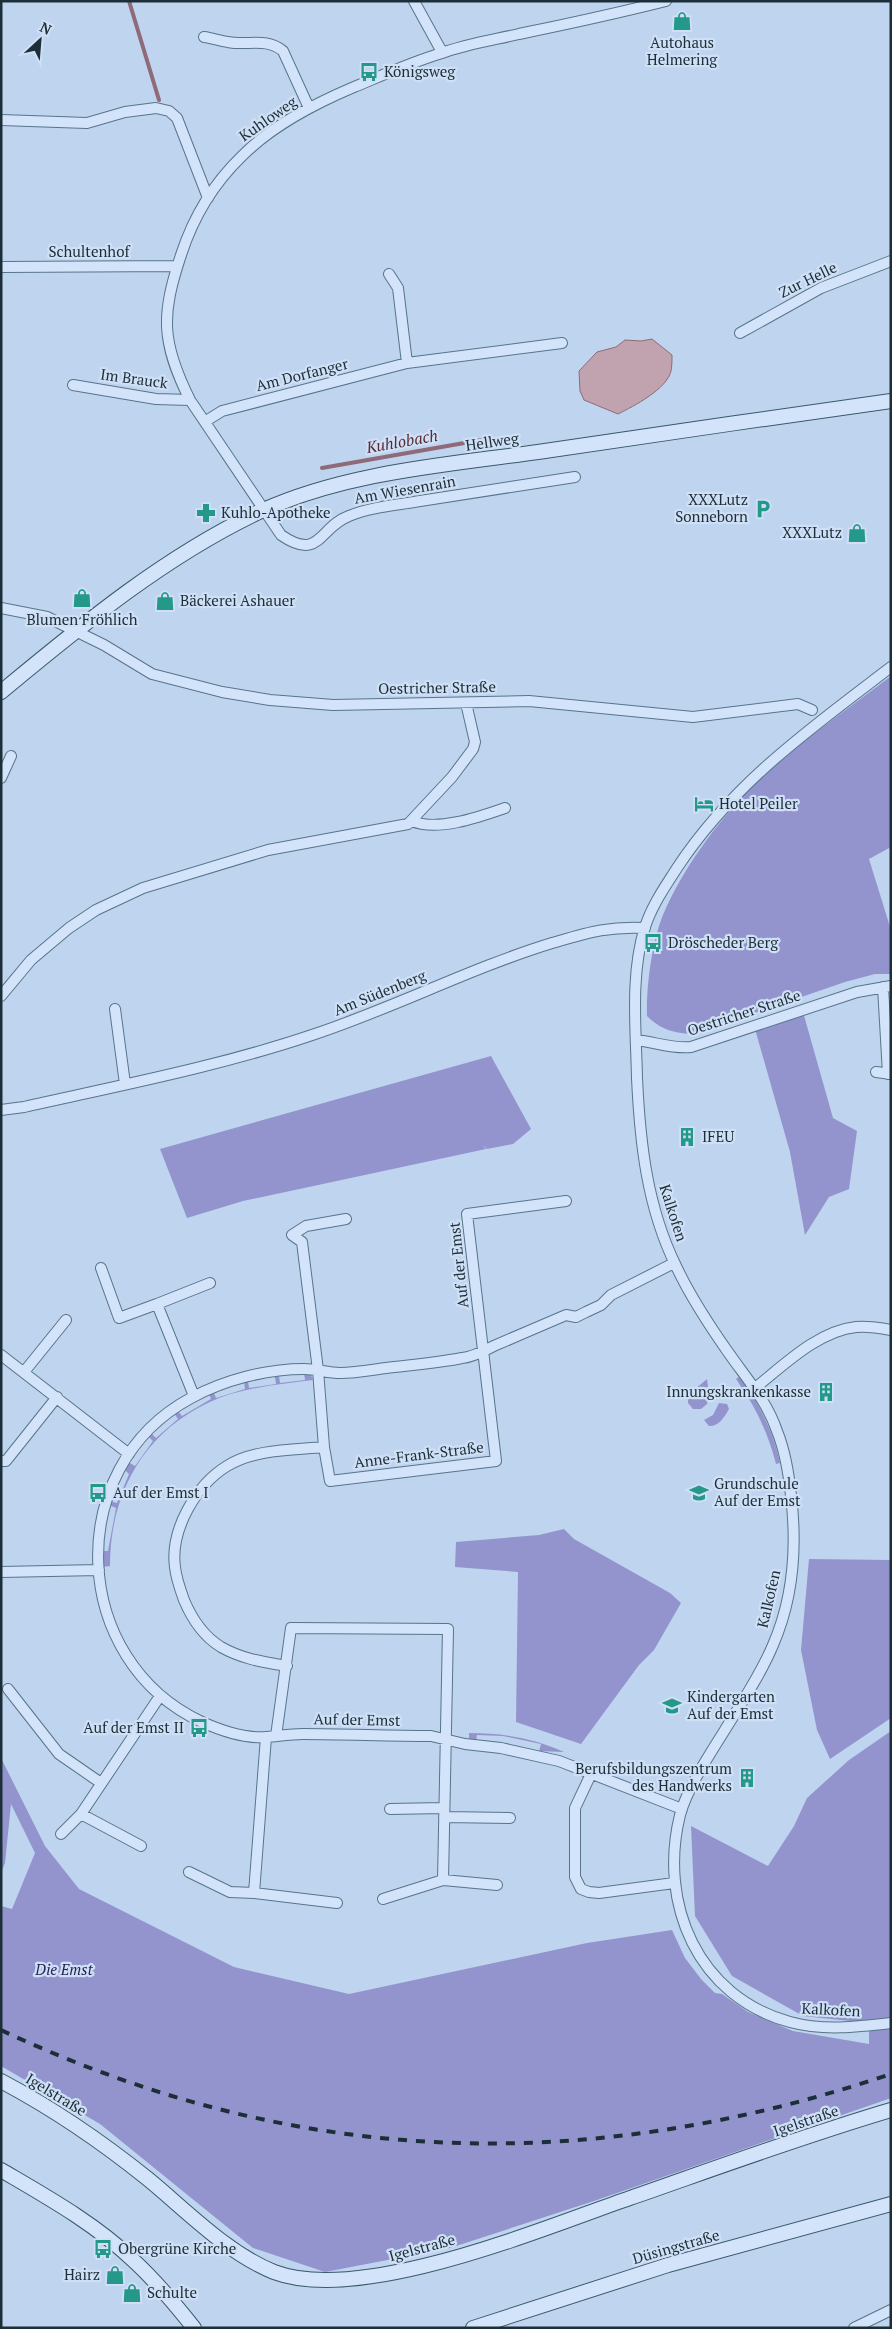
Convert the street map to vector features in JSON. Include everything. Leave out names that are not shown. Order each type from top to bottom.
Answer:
[{"type":"main road","name":"Hellweg","points":[[1,692],[76,630],[188,551],[229,527],[264,510],[346,482],[891,402]]},
{"type":"main road","name":"Igelstraße","points":[[1,2081],[62,2116],[103,2143],[231,2247],[257,2264],[277,2273],[305,2279],[368,2278],[458,2255],[891,2110]]},
{"type":"main road","points":[[1,2170],[86,2222],[132,2259],[158,2284],[194,2328]]},
{"type":"main road","name":"Düsingstraße","points":[[473,2328],[668,2265],[891,2204]]},
{"type":"street","points":[[414,1],[442,52]]},
{"type":"street","name":"Kuhloweg","points":[[264,510],[206,421],[190,400],[172,359],[166,321],[177,266],[187,237],[208,198],[240,158],[257,142],[309,108],[373,79],[442,52],[666,1]]},
{"type":"street","points":[[204,36],[229,43],[268,42],[278,47],[283,51],[309,108]]},
{"type":"street","points":[[1,120],[87,123],[125,112],[156,108],[169,111],[177,118],[208,198]]},
{"type":"street","name":"Zur Helle","points":[[740,333],[821,288],[891,261]]},
{"type":"street","name":"Schultenhof","points":[[1,267],[177,266]]},
{"type":"street","points":[[389,274],[398,288],[407,363]]},
{"type":"street","name":"Am Dorfanger","points":[[206,421],[222,411],[407,363],[562,344]]},
{"type":"street","name":"Im Brauck","points":[[73,385],[156,399],[190,400]]},
{"type":"street","name":"Am Wiesenrain","points":[[264,510],[280,535],[291,542],[304,545],[314,543],[348,516],[432,499],[575,477]]},
{"type":"street","name":"Oestricher Straße","points":[[1,608],[47,617],[76,630],[152,674],[222,692],[270,700],[333,705],[529,701],[693,717],[798,704],[812,710]]},
{"type":"street","points":[[636,1040],[637,968],[645,928],[659,895],[684,858],[732,798],[759,770],[891,667]]},
{"type":"street","points":[[1,996],[31,960],[68,928],[96,910],[143,888],[268,850],[398,828],[412,821],[452,777],[473,749],[475,742],[466,703]]},
{"type":"street","points":[[1,778],[11,756]]},
{"type":"street","points":[[412,821],[423,826],[438,825],[505,808]]},
{"type":"street","name":"Am Südenberg","points":[[1,1110],[125,1084],[260,1052],[389,1007],[478,969],[575,936],[619,926],[645,928]]},
{"type":"street","name":"Oestricher Straße","points":[[636,1040],[659,1042],[678,1048],[691,1047],[857,992],[887,987],[890,1074],[876,1072]]},
{"type":"street","points":[[114,1009],[125,1084]]},
{"type":"street","name":"Kalkofen","points":[[636,1040],[641,1142],[645,1172],[662,1229],[674,1263],[700,1309],[756,1388],[778,1431],[787,1467],[792,1501],[792,1571],[784,1615],[773,1645],[710,1754],[682,1809],[675,1840],[674,1883],[685,1931],[701,1961],[742,2000],[766,2014],[813,2026],[858,2027],[891,2023]]},
{"type":"street","name":"Auf der Emst","points":[[483,1351],[466,1214],[566,1201]]},
{"type":"street","points":[[318,1370],[302,1242],[292,1235],[306,1226],[346,1219]]},
{"type":"street","name":"Auf der Emst","points":[[674,1263],[611,1295],[601,1305],[576,1317],[566,1315],[466,1358],[338,1373],[318,1370],[287,1370],[239,1378],[194,1396],[163,1416],[129,1454],[113,1483],[102,1511],[97,1548],[103,1606],[117,1642],[136,1670],[160,1696],[202,1722],[244,1736],[431,1736],[447,1738],[465,1744],[501,1748],[559,1761],[682,1809]]},
{"type":"street","points":[[101,1268],[118,1318],[210,1283]]},
{"type":"street","points":[[157,1304],[194,1396]]},
{"type":"street","points":[[24,1372],[66,1320]]},
{"type":"street","points":[[756,1388],[823,1338],[837,1332],[858,1327],[891,1330]]},
{"type":"street","name":"Anne-Frank-Straße","points":[[318,1370],[324,1447],[330,1481],[496,1461],[483,1351]]},
{"type":"street","points":[[1,1355],[129,1454]]},
{"type":"street","points":[[1,1461],[6,1461],[57,1397]]},
{"type":"street","points":[[287,1666],[254,1661],[221,1646],[201,1630],[189,1612],[179,1585],[174,1565],[177,1535],[186,1513],[201,1489],[227,1466],[255,1455],[324,1447]]},
{"type":"street","points":[[1,1572],[98,1570]]},
{"type":"street","points":[[254,1893],[271,1736],[287,1666],[291,1628],[448,1630],[443,1880]]},
{"type":"street","points":[[8,1689],[59,1754],[101,1783]]},
{"type":"street","points":[[61,1834],[81,1814],[160,1696]]},
{"type":"street","points":[[591,1774],[575,1808],[575,1877],[581,1889],[599,1893],[674,1883]]},
{"type":"street","points":[[390,1809],[510,1818]]},
{"type":"street","points":[[81,1814],[141,1846]]},
{"type":"street","points":[[189,1872],[230,1892],[338,1903]]},
{"type":"street","points":[[382,1899],[443,1880],[497,1885]]},
{"type":"street","points":[[854,2328],[891,2310]]},
{"type":"green space","points":[[891,676],[891,847],[869,859],[891,930],[891,974],[875,974],[845,982],[693,1034],[674,1032],[657,1025],[647,1016],[647,994],[656,936],[666,907],[700,849],[728,813],[757,782],[822,727]]},
{"type":"green space","points":[[803,1012],[833,1118],[857,1131],[849,1189],[829,1197],[805,1235],[790,1152],[755,1029]]},
{"type":"green space","points":[[491,1056],[531,1129],[513,1144],[487,1149],[483,1145],[486,1149],[243,1201],[187,1218],[160,1149]]},
{"type":"green space","points":[[304,1373],[311,1375],[313,1380],[266,1386],[219,1398],[194,1410],[172,1426],[153,1444],[138,1464],[126,1487],[117,1512],[112,1538],[110,1566],[102,1567],[101,1551],[108,1551],[116,1508],[109,1505],[110,1501],[117,1503],[129,1474],[124,1469],[128,1462],[135,1466],[153,1441],[148,1436],[151,1433],[156,1438],[178,1419],[174,1413],[178,1411],[182,1416],[211,1399],[209,1393],[213,1391],[216,1398],[245,1389],[244,1382],[248,1381],[249,1388],[276,1384],[275,1377],[279,1376],[280,1383],[305,1380]]},
{"type":"green space","points":[[740,1376],[764,1418],[780,1463],[776,1464],[760,1420],[736,1379]]},
{"type":"green space","points":[[707,1379],[708,1387],[699,1388],[699,1398],[708,1398],[707,1404],[701,1409],[693,1409],[688,1403],[688,1395]]},
{"type":"green space","points":[[719,1403],[727,1404],[729,1409],[719,1423],[709,1426],[704,1420],[713,1415]]},
{"type":"green space","points":[[564,1529],[574,1539],[670,1593],[681,1603],[654,1650],[639,1665],[581,1744],[516,1722],[518,1572],[455,1567],[456,1542],[539,1535]]},
{"type":"green space","points":[[809,1559],[891,1560],[891,1718],[830,1759],[817,1730],[801,1650]]},
{"type":"green space","name":"Die Emst","points":[[891,1731],[891,2098],[594,2201],[450,2248],[325,2272],[253,2248],[100,2124],[1,2066],[1,1906],[12,1909],[35,1853],[11,1804],[5,1863],[1,1873],[1,1758],[45,1846],[79,1889],[234,1967],[349,1994],[587,1943],[672,1930],[685,1958],[701,1979],[715,1993],[722,1994],[748,2012],[793,2031],[869,2044],[869,2023],[803,2016],[732,1976],[695,1916],[691,1826],[768,1866],[794,1826],[807,1798],[849,1760]]},
{"type":"green space","points":[[469,1733],[518,1737],[541,1743],[564,1752],[539,1751],[541,1744],[503,1736],[477,1735],[476,1741],[469,1741]]},
{"type":"shaded area","points":[[652,339],[672,355],[668,378],[657,390],[641,402],[618,414],[584,400],[580,391],[579,371],[597,352],[616,347],[625,340],[641,341]]},
{"type":"waterway","points":[[129,1],[159,100]]},
{"type":"waterway","name":"Kuhlobach","points":[[322,468],[487,439]]},
{"type":"railway","points":[[1,2030],[111,2076],[221,2110],[331,2132],[441,2142],[552,2142],[664,2130],[777,2107],[891,2074]]},
{"type":"place","name":"Autohaus Helmering","points":[[682,21]]},
{"type":"place","name":"Königsweg","points":[[369,72]]},
{"type":"place","name":"XXXLutz Sonneborn","points":[[763,509]]},
{"type":"place","name":"Kuhlo-Apotheke","points":[[206,513]]},
{"type":"place","name":"XXXLutz","points":[[857,533]]},
{"type":"place","name":"Blumen Fröhlich","points":[[82,598]]},
{"type":"place","name":"Bäckerei Ashauer","points":[[165,601]]},
{"type":"place","name":"Hotel Peiler","points":[[704,804]]},
{"type":"place","name":"Dröscheder Berg","points":[[653,943]]},
{"type":"place","name":"IFEU","points":[[687,1137]]},
{"type":"place","name":"Innungskrankenkasse","points":[[826,1392]]},
{"type":"place","name":"Auf der Emst I","points":[[98,1493]]},
{"type":"place","name":"Grundschule Auf der Emst","points":[[699,1493]]},
{"type":"place","name":"Kindergarten Auf der Emst","points":[[672,1706]]},
{"type":"place","name":"Auf der Emst II","points":[[199,1728]]},
{"type":"place","name":"Berufsbildungszentrum des Handwerks","points":[[747,1778]]},
{"type":"place","name":"Obergrüne Kirche","points":[[103,2249]]},
{"type":"place","name":"Hairz","points":[[115,2275]]},
{"type":"place","name":"Schulte","points":[[132,2293]]}]
